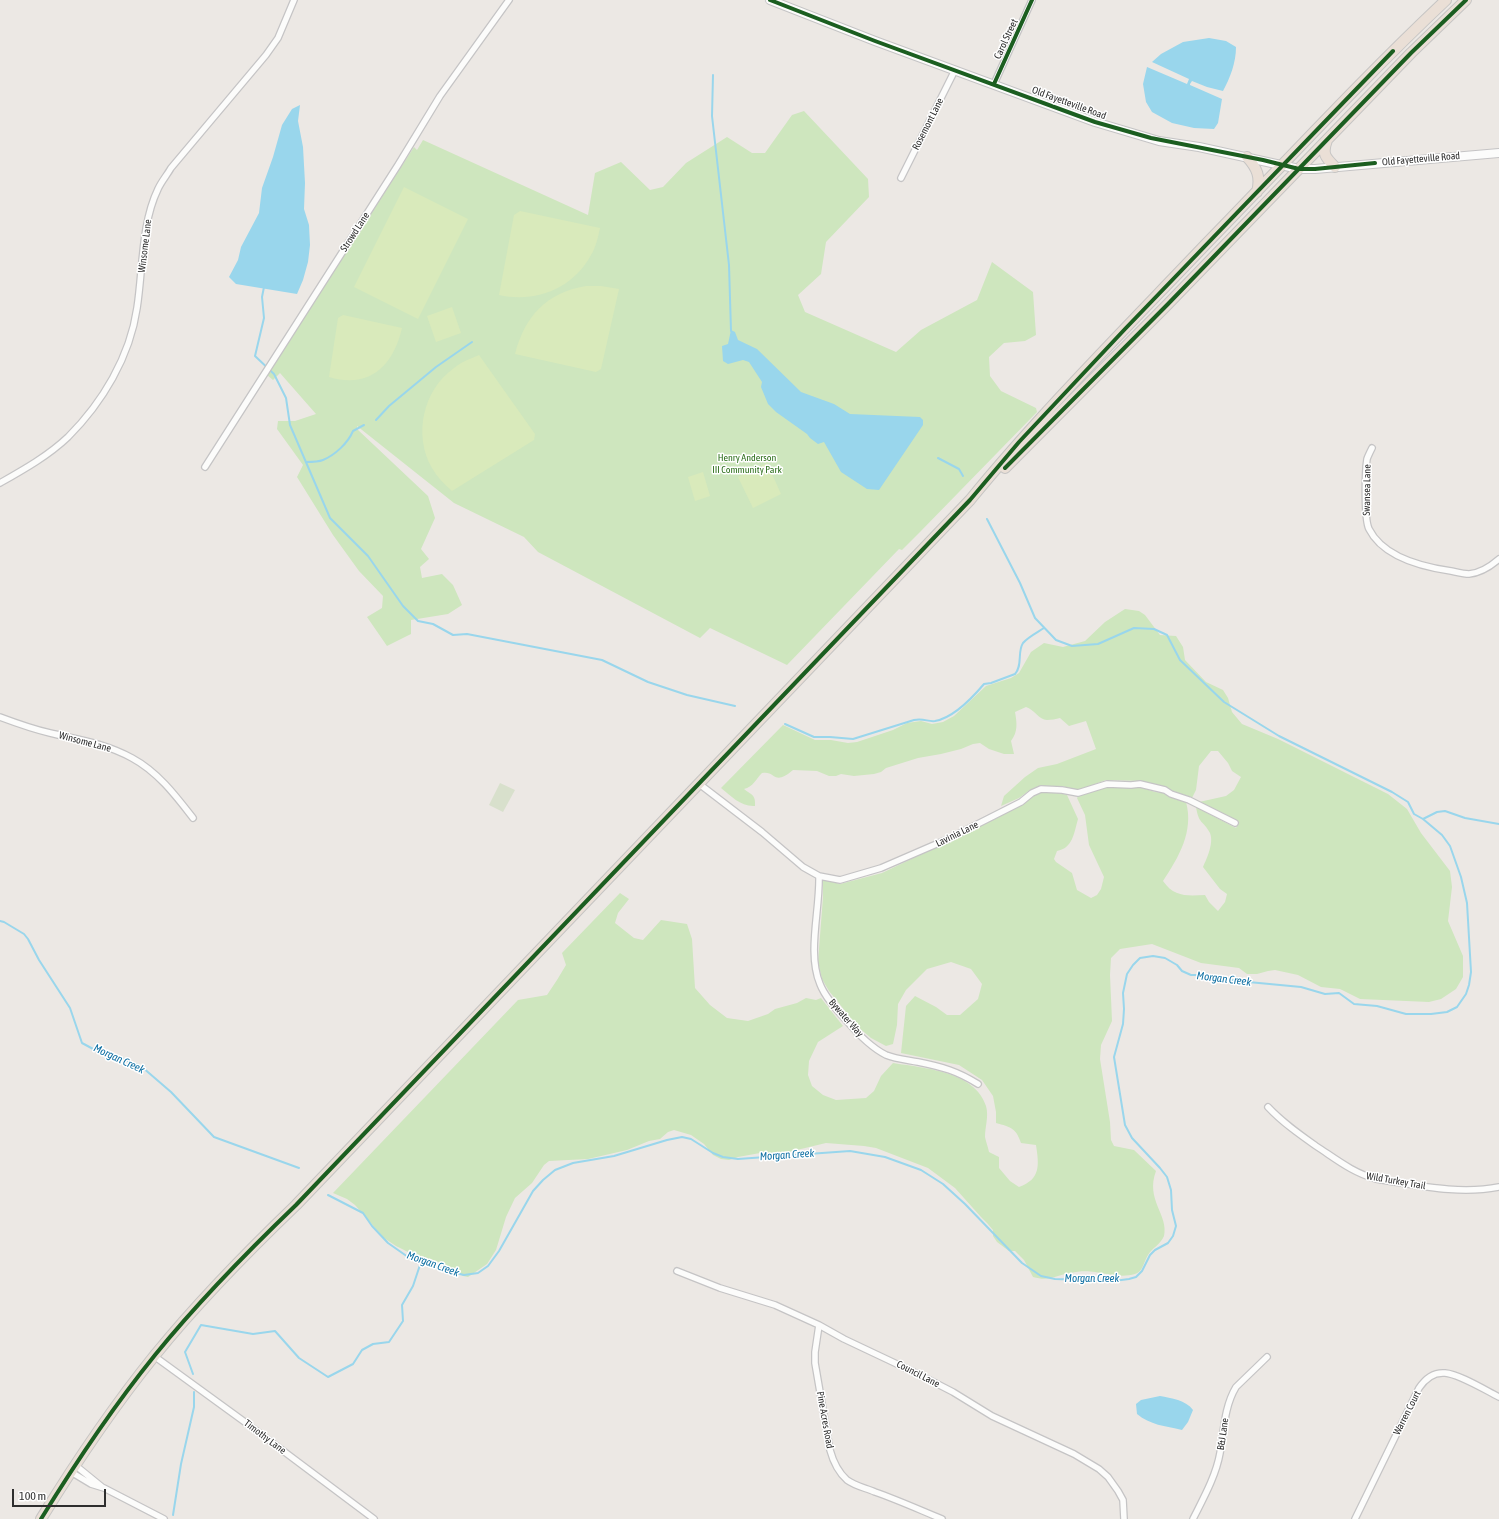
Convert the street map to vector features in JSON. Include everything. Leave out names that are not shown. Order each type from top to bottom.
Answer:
[{"type":"highway","points":[[41,1519],[103,1423],[154,1356],[228,1272],[296,1205],[970,500],[1019,442],[1125,329],[1393,51],[1446,0]]},
{"type":"highway","points":[[970,500],[996,477],[1168,304],[1327,138],[1466,0]]},
{"type":"highway","points":[[1327,138],[1324,149],[1325,157],[1335,167]]},
{"type":"highway","points":[[1247,157],[1259,175],[1260,182],[1257,192]]},
{"type":"street","name":"Winsome Lane","points":[[0,483],[44,456],[67,438],[87,416],[110,384],[131,337],[137,309],[147,220],[158,189],[171,168],[266,55],[278,38],[294,0]]},
{"type":"street","name":"Strowd Lane","points":[[205,467],[440,96],[509,0]]},
{"type":"street","name":"Old Fayetteville Road","points":[[770,0],[1095,122],[1171,144],[1199,147],[1283,164],[1298,169],[1315,169],[1499,153]]},
{"type":"street","name":"Carol Street","points":[[994,84],[1032,0]]},
{"type":"street","name":"Rosemont Lane","points":[[901,178],[955,70]]},
{"type":"street","name":"Swansea Lane","points":[[1372,448],[1367,460],[1365,519],[1376,540],[1384,548],[1397,556],[1434,569],[1469,574],[1490,566],[1499,559]]},
{"type":"street","name":"Winsome Lane","points":[[0,717],[17,724],[49,733],[77,738],[106,746],[133,759],[168,786],[193,818]]},
{"type":"street","name":"Lavinia Lane","points":[[698,783],[762,832],[803,867],[820,876],[840,880],[881,868],[948,839],[1021,802],[1032,793],[1041,789],[1062,790],[1078,793],[1107,784],[1140,784],[1165,790],[1171,794],[1192,801],[1236,823]]},
{"type":"street","name":"Bywater Way","points":[[820,876],[820,893],[814,943],[816,968],[820,985],[832,1003],[850,1025],[872,1046],[886,1055],[942,1067],[962,1074],[978,1084]]},
{"type":"street","name":"Wild Turkey Trail","points":[[1268,1107],[1278,1118],[1311,1142],[1347,1167],[1365,1176],[1376,1179],[1458,1191],[1499,1188]]},
{"type":"street","name":"Council Lane","points":[[677,1272],[775,1306],[819,1325],[844,1339],[953,1392],[992,1416],[1074,1454],[1099,1468],[1108,1477],[1123,1500],[1124,1519]]},
{"type":"street","name":"Pine Acres Road","points":[[819,1325],[815,1363],[833,1461],[846,1479],[855,1485],[942,1519]]},
{"type":"street","name":"Timothy Lane","points":[[154,1356],[374,1519]]},
{"type":"street","name":"B&J Lane","points":[[1193,1519],[1209,1486],[1220,1455],[1226,1411],[1232,1393],[1266,1357]]},
{"type":"street","name":"Warren Court","points":[[1355,1519],[1416,1395],[1425,1380],[1434,1375],[1444,1373],[1457,1377],[1499,1397]]},
{"type":"street","points":[[73,1468],[91,1484],[104,1488]]},
{"type":"street","points":[[73,1468],[104,1488],[164,1519]]},
{"type":"green space","name":"Henry Anderson III Community Park","points":[[804,111],[868,179],[869,197],[826,242],[821,274],[798,295],[805,312],[896,352],[921,330],[977,300],[992,262],[1033,292],[1036,335],[1025,341],[1004,343],[989,357],[990,376],[1001,391],[1036,408],[1037,412],[902,550],[899,549],[787,665],[710,628],[700,638],[538,552],[524,537],[454,503],[357,426],[357,429],[428,496],[435,518],[421,549],[429,559],[420,567],[422,578],[442,574],[453,585],[462,605],[448,614],[411,620],[411,634],[387,646],[367,617],[382,608],[383,596],[359,571],[333,535],[297,477],[303,465],[277,429],[278,421],[295,421],[316,414],[280,373],[273,380],[267,375],[414,147],[417,150],[423,140],[588,215],[595,173],[621,162],[650,190],[663,187],[686,163],[727,137],[752,153],[765,153],[792,115]]},
{"type":"green space","points":[[404,187],[468,219],[418,319],[354,287]]},
{"type":"green space","points":[[520,211],[600,228],[598,238],[593,252],[583,267],[574,277],[563,285],[552,291],[539,295],[513,297],[499,295],[514,215]]},
{"type":"green space","points":[[586,286],[601,286],[619,289],[601,369],[596,372],[515,354],[519,340],[525,328],[539,308],[559,294]]},
{"type":"green space","points":[[452,307],[461,333],[436,342],[427,316]]},
{"type":"green space","points":[[343,315],[402,328],[393,353],[378,371],[368,377],[356,380],[344,380],[329,377],[338,318]]},
{"type":"green space","points":[[479,355],[535,434],[534,440],[452,491],[436,474],[426,455],[422,428],[424,414],[428,401],[443,377],[460,364]]},
{"type":"green space","points":[[767,463],[781,494],[753,508],[738,477]]},
{"type":"green space","points":[[703,472],[710,496],[695,501],[688,477]]},
{"type":"green space","points":[[1125,609],[1139,611],[1145,615],[1160,635],[1176,636],[1183,647],[1185,660],[1206,682],[1223,690],[1228,698],[1232,712],[1242,724],[1278,739],[1388,794],[1407,809],[1421,833],[1450,871],[1452,887],[1448,921],[1463,956],[1463,977],[1456,989],[1441,999],[1429,1002],[1360,999],[1340,989],[1321,987],[1298,975],[1275,970],[1257,974],[1247,974],[1239,968],[1201,963],[1152,944],[1120,949],[1111,958],[1110,975],[1112,1021],[1101,1045],[1100,1059],[1110,1122],[1111,1140],[1114,1146],[1134,1150],[1156,1171],[1153,1181],[1153,1190],[1165,1228],[1163,1239],[1147,1257],[1142,1269],[1138,1273],[1120,1276],[1083,1271],[1044,1279],[1033,1277],[1024,1260],[1015,1251],[1009,1251],[997,1242],[993,1236],[993,1230],[955,1188],[928,1168],[876,1148],[864,1146],[826,1143],[780,1154],[760,1153],[729,1160],[721,1159],[713,1155],[704,1144],[691,1135],[674,1130],[668,1132],[660,1139],[649,1141],[627,1150],[588,1159],[549,1161],[544,1165],[532,1183],[515,1198],[506,1217],[496,1250],[487,1264],[468,1277],[463,1276],[436,1261],[410,1253],[396,1246],[384,1238],[355,1205],[347,1199],[333,1193],[518,1000],[547,995],[566,965],[562,953],[620,893],[629,899],[618,913],[615,923],[634,938],[643,940],[661,920],[687,924],[692,939],[695,988],[710,1005],[727,1018],[748,1021],[768,1014],[775,1009],[797,1003],[806,998],[816,1000],[821,998],[843,1026],[818,1042],[809,1061],[808,1075],[812,1086],[823,1095],[836,1100],[866,1098],[874,1091],[881,1076],[893,1063],[947,1073],[960,1078],[971,1085],[980,1094],[986,1106],[987,1118],[985,1137],[989,1152],[999,1157],[999,1168],[1010,1181],[1019,1187],[1026,1184],[1035,1175],[1037,1170],[1038,1159],[1036,1145],[1021,1143],[1015,1131],[996,1123],[996,1112],[993,1096],[982,1080],[959,1065],[901,1053],[906,1006],[915,996],[936,1007],[947,1015],[960,1015],[978,999],[982,984],[971,969],[951,962],[927,969],[906,990],[898,1004],[897,1025],[893,1044],[886,1046],[871,1038],[858,1027],[829,991],[822,979],[818,962],[823,879],[840,884],[882,873],[999,817],[1041,792],[1060,793],[1067,795],[1078,819],[1070,843],[1066,847],[1057,851],[1054,859],[1072,873],[1077,890],[1091,898],[1097,895],[1101,889],[1104,877],[1089,845],[1085,815],[1077,798],[1079,795],[1107,786],[1130,788],[1140,787],[1155,792],[1164,793],[1168,796],[1186,802],[1188,823],[1184,843],[1163,881],[1176,893],[1187,895],[1205,895],[1209,902],[1218,911],[1225,902],[1227,894],[1220,889],[1203,867],[1210,850],[1211,837],[1208,829],[1200,820],[1196,807],[1236,828],[1239,822],[1199,802],[1226,796],[1234,790],[1241,777],[1232,771],[1228,763],[1218,751],[1211,751],[1199,766],[1196,790],[1192,798],[1174,793],[1169,789],[1141,781],[1106,780],[1079,790],[1061,786],[1039,786],[1030,790],[1019,798],[1001,806],[1004,796],[1025,777],[1038,768],[1057,764],[1096,749],[1086,721],[1069,726],[1060,718],[1044,720],[1026,707],[1015,712],[1016,727],[1015,734],[1011,741],[1014,754],[1004,754],[989,749],[980,743],[941,754],[918,758],[886,768],[881,772],[874,774],[854,776],[841,774],[829,776],[817,771],[793,770],[778,778],[767,773],[762,773],[752,785],[744,789],[754,797],[755,806],[741,803],[721,788],[783,725],[815,740],[831,740],[848,743],[857,742],[893,730],[907,723],[921,721],[932,724],[943,722],[954,716],[986,686],[1011,678],[1019,673],[1031,652],[1044,643],[1063,647],[1085,641],[1105,622]]},
{"type":"green space","points":[[500,783],[515,790],[503,812],[489,805]]},
{"type":"water","points":[[1209,38],[1226,41],[1236,47],[1232,70],[1223,91],[1192,81],[1190,84],[1222,99],[1218,123],[1214,129],[1194,128],[1172,123],[1152,112],[1146,102],[1143,84],[1147,67],[1187,84],[1189,79],[1152,62],[1161,54],[1183,42]]},
{"type":"water","points":[[300,105],[298,121],[303,147],[305,183],[304,209],[309,225],[310,245],[308,262],[303,280],[297,294],[236,284],[229,277],[238,260],[241,247],[259,213],[262,188],[282,125],[292,109]]},
{"type":"water","points":[[731,330],[735,332],[738,340],[757,349],[801,392],[834,404],[850,414],[920,417],[923,420],[923,425],[879,490],[867,489],[841,472],[824,442],[818,444],[807,434],[776,412],[768,404],[761,387],[762,382],[749,362],[743,360],[728,364],[723,361],[722,346],[728,344]]},
{"type":"water","points":[[1160,1396],[1182,1402],[1193,1410],[1188,1422],[1182,1430],[1152,1423],[1137,1414],[1136,1404],[1141,1400]]},
{"type":"waterway","points":[[713,75],[712,116],[729,265],[731,331]]},
{"type":"waterway","points":[[264,287],[262,297],[264,318],[255,356],[274,374],[286,398],[290,425],[330,518],[368,556],[403,606],[418,621],[433,624],[453,635],[467,634],[602,660],[648,682],[687,695],[735,706]]},
{"type":"waterway","points":[[376,420],[389,406],[436,367],[472,342]]},
{"type":"waterway","points":[[306,462],[321,461],[328,458],[341,448],[353,431],[364,425]]},
{"type":"waterway","points":[[938,458],[959,469],[963,476]]},
{"type":"waterway","name":"Morgan Creek","points":[[328,1195],[363,1213],[372,1226],[388,1243],[408,1257],[447,1271],[464,1275],[478,1273],[488,1266],[499,1251],[533,1191],[555,1170],[573,1163],[614,1156],[682,1137],[691,1139],[713,1153],[723,1157],[738,1159],[850,1151],[885,1157],[921,1170],[943,1184],[965,1204],[1022,1263],[1041,1276],[1055,1279],[1114,1281],[1129,1279],[1136,1277],[1142,1271],[1150,1255],[1155,1250],[1168,1243],[1173,1236],[1176,1226],[1172,1210],[1171,1190],[1167,1177],[1132,1138],[1125,1125],[1114,1057],[1123,1024],[1123,993],[1127,974],[1140,958],[1153,956],[1165,958],[1177,965],[1182,971],[1191,975],[1206,975],[1238,981],[1301,987],[1325,994],[1339,993],[1354,1004],[1377,1006],[1406,1014],[1431,1014],[1447,1012],[1457,1007],[1466,994],[1471,972],[1467,903],[1461,877],[1450,846],[1442,835],[1423,819],[1414,814],[1408,802],[1392,792],[1279,736],[1224,702],[1180,660],[1167,635],[1154,629],[1134,628],[1098,644],[1072,646],[1056,640],[1035,618],[1020,583],[987,519]]},
{"type":"waterway","points":[[785,724],[814,737],[853,739],[914,720],[921,719],[935,721],[942,719],[956,711],[984,684],[1015,674],[1019,667],[1020,650],[1023,643],[1044,628]]},
{"type":"waterway","name":"Morgan Creek","points":[[1423,819],[1437,812],[1445,811],[1465,818],[1499,824]]},
{"type":"waterway","name":"Morgan Creek","points":[[0,921],[24,934],[28,939],[39,960],[70,1008],[82,1043],[95,1050],[117,1056],[142,1067],[171,1092],[214,1137],[299,1168]]},
{"type":"waterway","points":[[193,1374],[185,1352],[201,1325],[253,1334],[275,1331],[299,1358],[328,1377],[353,1364],[362,1350],[373,1344],[389,1342],[403,1321],[402,1305],[413,1286],[421,1262]]},
{"type":"waterway","points":[[173,1515],[181,1464],[194,1407],[194,1392]]},
{"type":"cycle path","points":[[770,0],[875,41],[1095,122],[1151,138],[1263,160],[1299,169],[1315,169],[1375,163]]},
{"type":"cycle path","points":[[994,84],[1032,0]]},
{"type":"cycle path","points":[[1005,468],[1168,304],[1411,53],[1466,0]]},
{"type":"cycle path","points":[[41,1519],[81,1456],[124,1395],[171,1335],[205,1297],[296,1205],[970,500],[1019,442],[1125,329],[1393,51]]}]
